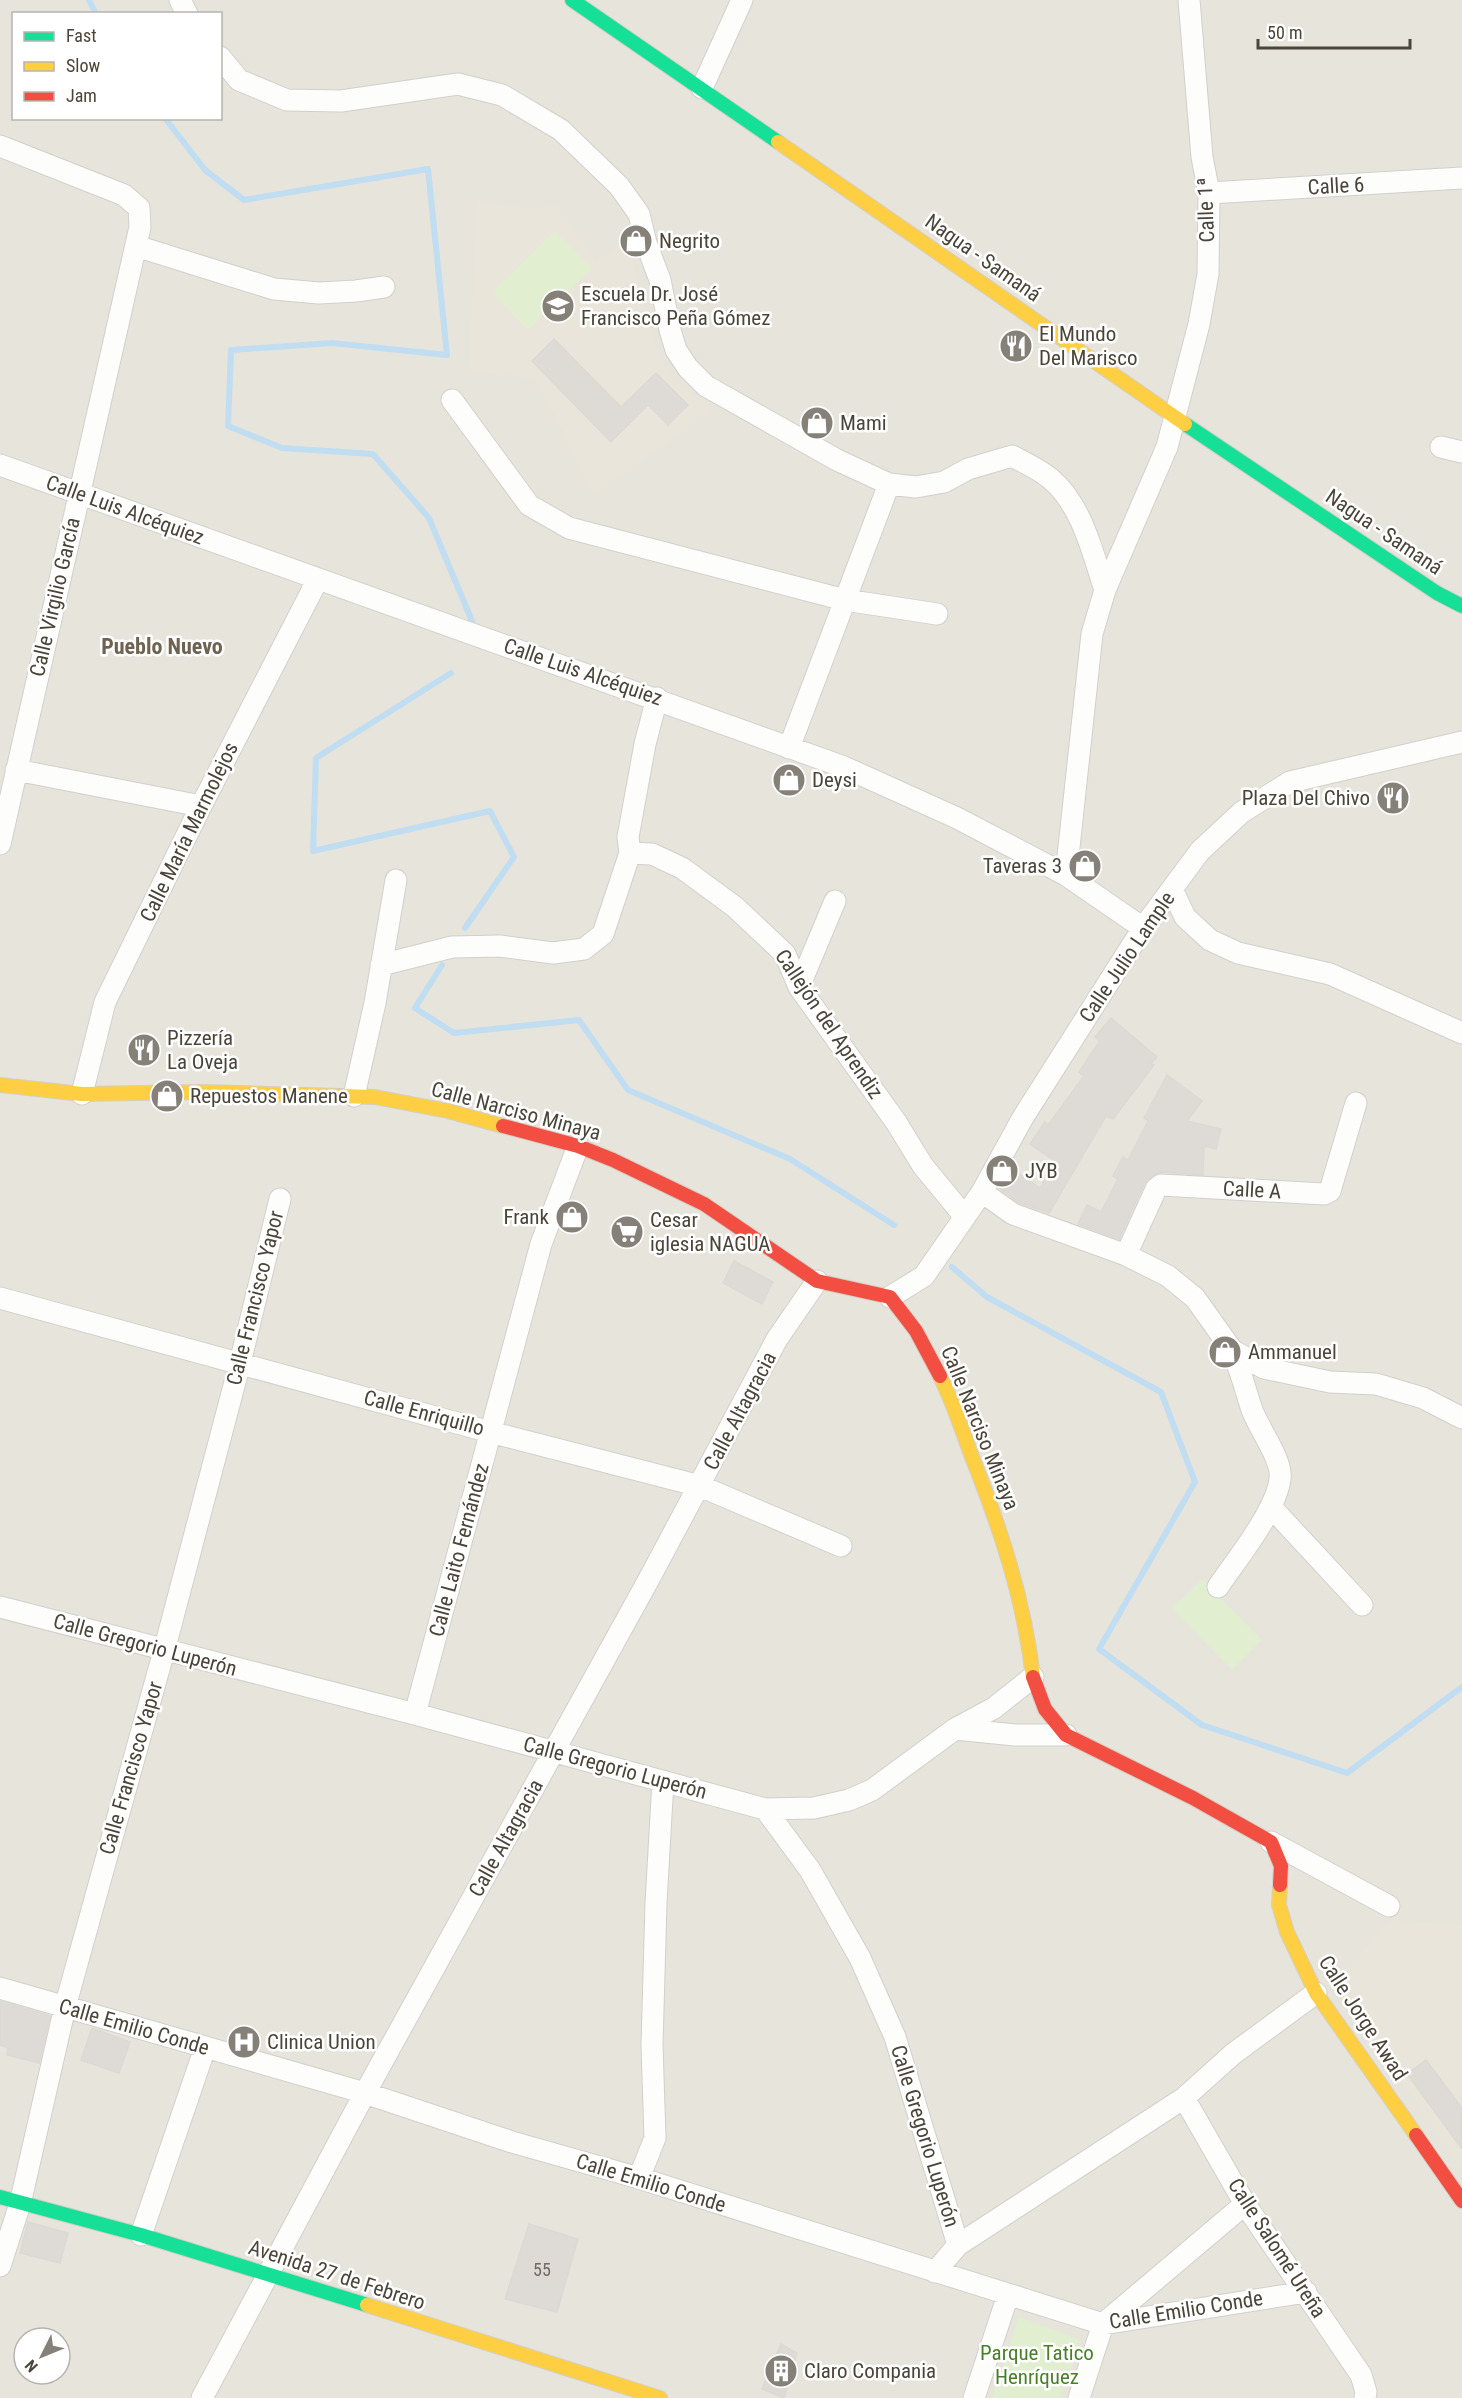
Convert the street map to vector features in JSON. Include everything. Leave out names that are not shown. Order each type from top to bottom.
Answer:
[{"type":"street","name":"Nagua - Samaná","points":[[572,0],[1175,417],[1437,593],[1462,606]]},
{"type":"street","points":[[702,88],[742,0]]},
{"type":"street","name":"Calle 1ª","points":[[1066,875],[1092,634],[1105,590],[1163,456],[1198,324],[1208,273],[1209,193],[1202,157],[1185,3]]},
{"type":"street","points":[[222,59],[239,80],[287,100],[341,101],[458,84],[502,95],[561,130],[619,186],[639,214],[646,243],[660,280],[676,350],[688,368],[706,386],[837,460],[889,484],[916,487],[944,482],[968,469],[1012,456],[1050,478],[1060,488],[1075,510],[1105,590]]},
{"type":"street","name":"Calle Virgilio García","points":[[0,147],[124,195],[139,208],[140,227],[0,844]]},
{"type":"street","name":"Calle 6","points":[[1209,193],[1462,178]]},
{"type":"street","points":[[136,246],[274,289],[319,293],[356,291],[384,286]]},
{"type":"street","points":[[452,400],[530,505],[569,528],[845,600],[937,614]]},
{"type":"street","points":[[1441,447],[1462,452]]},
{"type":"street","name":"Calle Luis Alcéquiez","points":[[0,465],[657,698],[844,767],[957,818],[1066,875],[1143,928]]},
{"type":"street","points":[[789,748],[889,484]]},
{"type":"street","name":"Calle María Marmolejos","points":[[82,1094],[105,1002],[201,806],[318,579]]},
{"type":"street","points":[[381,965],[452,947],[500,946],[554,953],[584,949],[603,934],[630,853],[628,837],[645,744],[657,698]]},
{"type":"street","name":"Calle Julio Lample","points":[[890,1297],[924,1276],[982,1192],[1022,1119],[1143,928],[1200,851],[1242,812],[1290,782],[1462,742]]},
{"type":"street","points":[[16,770],[201,806]]},
{"type":"street","name":"Callejón del Aprendiz","points":[[630,853],[652,854],[682,868],[735,907],[785,954],[799,987],[896,1122],[923,1166],[965,1217]]},
{"type":"street","points":[[354,1096],[375,1004],[396,880]]},
{"type":"street","points":[[1172,889],[1185,917],[1210,940],[1238,953],[1330,974],[1462,1033]]},
{"type":"street","points":[[799,987],[836,901]]},
{"type":"street","name":"Calle Narciso Minaya","points":[[0,1085],[82,1094],[202,1092],[375,1097],[448,1111],[578,1146],[704,1204],[818,1281],[890,1297],[916,1331],[945,1387],[977,1469],[1011,1562],[1028,1633],[1033,1677],[1045,1709],[1066,1736],[1193,1798],[1271,1842]]},
{"type":"street","name":"Calle A","points":[[1126,1255],[1156,1189],[1161,1185],[1324,1194],[1330,1191],[1356,1103]]},
{"type":"street","name":"Calle Laito Fernández","points":[[415,1714],[541,1244],[578,1146]]},
{"type":"street","points":[[982,1192],[1013,1214],[1126,1255],[1168,1276],[1195,1298],[1232,1350],[1251,1408],[1273,1451],[1281,1478],[1271,1507],[1218,1587]]},
{"type":"street","name":"Calle Francisco Yapor","points":[[0,2266],[20,2204],[65,2007],[164,1651],[240,1363],[280,1199]]},
{"type":"street","name":"Calle Altagracia","points":[[202,2398],[365,2093],[700,1486],[777,1339],[818,1281]]},
{"type":"street","name":"Calle Enriquillo","points":[[0,1298],[490,1432],[700,1486],[841,1546]]},
{"type":"street","points":[[1232,1350],[1264,1368],[1330,1382],[1376,1384],[1422,1398],[1462,1418]]},
{"type":"street","points":[[1271,1507],[1362,1605]]},
{"type":"street","name":"Calle Gregorio Luperón","points":[[0,1607],[415,1714],[765,1809],[810,1870],[860,1958],[894,2037],[958,2245]]},
{"type":"street","points":[[765,1809],[814,1808],[849,1800],[872,1790],[955,1729],[994,1708],[1033,1677]]},
{"type":"street","points":[[955,1729],[1015,1735],[1066,1736]]},
{"type":"street","points":[[639,2178],[655,2138],[652,2045],[656,1903],[663,1781]]},
{"type":"street","points":[[1271,1842],[1389,1906]]},
{"type":"street","name":"Calle Jorge Awad","points":[[1271,1842],[1281,1866],[1279,1905],[1287,1932],[1316,1993],[1462,2201]]},
{"type":"street","name":"Calle Emilio Conde","points":[[0,1988],[365,2093],[512,2142],[639,2178],[1103,2324],[1306,2292]]},
{"type":"street","points":[[935,2272],[958,2245],[1184,2098],[1233,2055],[1316,1993]]},
{"type":"street","points":[[141,2235],[205,2048]]},
{"type":"street","name":"Calle Salomé Ureña","points":[[1184,2098],[1245,2204],[1360,2375],[1366,2392],[1365,2398]]},
{"type":"street","name":"Avenida 27 de Febrero","points":[[0,2197],[141,2235],[660,2398]]},
{"type":"street","points":[[1079,2398],[1103,2324],[1245,2204]]},
{"type":"street","points":[[974,2398],[1008,2295]]},
{"type":"shaded area","points":[[0,0],[1462,0],[1462,2398],[0,2398]]},
{"type":"shaded area","name":"Escuela Dr. José Francisco Peña Gómez","points":[[477,200],[530,209],[556,206],[595,261],[627,242],[657,351],[669,376],[712,410],[594,495],[535,378],[469,371]]},
{"type":"shaded area","points":[[1389,1921],[1462,1925],[1462,2170],[1334,1984]]},
{"type":"green space","points":[[555,231],[592,268],[528,330],[492,292]]},
{"type":"green space","points":[[1202,1579],[1262,1640],[1232,1670],[1172,1608]]},
{"type":"green space","name":"Parque Tatico Henríquez","points":[[1019,2317],[1081,2340],[1061,2398],[991,2398]]},
{"type":"building","points":[[554,339],[621,407],[656,373],[688,405],[668,425],[648,405],[611,442],[532,361]]},
{"type":"building","points":[[1111,1018],[1157,1057],[1151,1064],[1154,1065],[1113,1119],[1106,1116],[1049,1213],[1018,1202],[999,1188],[1010,1168],[1040,1188],[1056,1162],[1030,1144],[1045,1122],[1048,1125],[1084,1076],[1079,1072],[1100,1041],[1095,1037]]},
{"type":"building","points":[[1167,1075],[1202,1101],[1187,1121],[1221,1129],[1216,1149],[1204,1146],[1203,1175],[1162,1172],[1153,1175],[1144,1184],[1119,1239],[1078,1224],[1087,1205],[1101,1212],[1118,1179],[1113,1176],[1123,1157],[1128,1160],[1148,1121],[1144,1118]]},
{"type":"building","points":[[734,1261],[773,1282],[762,1304],[723,1283]]},
{"type":"building","points":[[0,2001],[50,2016],[39,2063],[7,2055],[8,2048],[0,2045]]},
{"type":"building","points":[[92,2028],[130,2042],[119,2073],[81,2060]]},
{"type":"building","points":[[1426,2060],[1462,2108],[1462,2149],[1407,2074]]},
{"type":"building","points":[[28,2222],[68,2233],[60,2263],[20,2253]]},
{"type":"building","points":[[529,2224],[578,2239],[557,2312],[505,2299]]},
{"type":"building","name":"Claro Compania","points":[[781,2344],[797,2353],[784,2398],[762,2389]]},
{"type":"waterway","points":[[89,0],[95,12]]},
{"type":"waterway","points":[[167,120],[205,170],[244,200],[428,169],[447,355],[332,343],[231,350],[228,426],[282,448],[373,454],[429,518],[472,621]]},
{"type":"waterway","points":[[451,673],[316,758],[313,851],[490,811],[514,857],[465,928]]},
{"type":"waterway","points":[[442,965],[415,1008],[454,1033],[579,1020],[628,1090],[790,1159],[894,1225]]},
{"type":"waterway","points":[[952,1267],[987,1297],[1161,1392],[1195,1482],[1099,1649],[1202,1725],[1347,1773],[1462,1687]]},
{"type":"traffic: fast","points":[[572,0],[778,142]]},
{"type":"traffic: fast","points":[[1185,424],[1437,593],[1462,606]]},
{"type":"traffic: fast","points":[[0,2197],[141,2235],[367,2305]]},
{"type":"traffic: slow","points":[[778,142],[1185,424]]},
{"type":"traffic: slow","points":[[0,1085],[82,1094],[202,1092],[375,1097],[448,1111],[503,1126]]},
{"type":"traffic: slow","points":[[940,1376],[1002,1538],[1024,1620],[1033,1677]]},
{"type":"traffic: slow","points":[[1280,1885],[1279,1905],[1287,1932],[1316,1993],[1416,2135]]},
{"type":"traffic: slow","points":[[367,2305],[660,2398]]},
{"type":"traffic: jam","points":[[503,1126],[578,1146],[613,1160],[704,1204],[817,1281],[890,1297],[916,1331],[940,1376]]},
{"type":"traffic: jam","points":[[1033,1677],[1045,1709],[1066,1735],[1193,1798],[1271,1842],[1281,1866],[1280,1885]]},
{"type":"traffic: jam","points":[[1416,2135],[1462,2201]]},
{"type":"place","name":"Negrito","points":[[636,241]]},
{"type":"place","name":"Escuela Dr. José Francisco Peña Gómez","points":[[558,306]]},
{"type":"place","name":"El Mundo Del Marisco","points":[[1016,346]]},
{"type":"place","name":"Mami","points":[[817,423]]},
{"type":"place","name":"Deysi","points":[[789,780]]},
{"type":"place","name":"Plaza Del Chivo","points":[[1393,798]]},
{"type":"place","name":"Taveras 3","points":[[1085,866]]},
{"type":"place","name":"Pizzería La Oveja","points":[[144,1050]]},
{"type":"place","name":"Repuestos Manene","points":[[167,1096]]},
{"type":"place","name":"JYB","points":[[1002,1171]]},
{"type":"place","name":"Frank","points":[[572,1217]]},
{"type":"place","name":"Cesar iglesia NAGUA","points":[[627,1232]]},
{"type":"place","name":"Ammanuel","points":[[1225,1352]]},
{"type":"place","name":"Clinica Union","points":[[244,2042]]},
{"type":"place","name":"Claro Compania","points":[[781,2371]]},
{"type":"district","name":"Pueblo Nuevo","points":[[162,646]]}]
